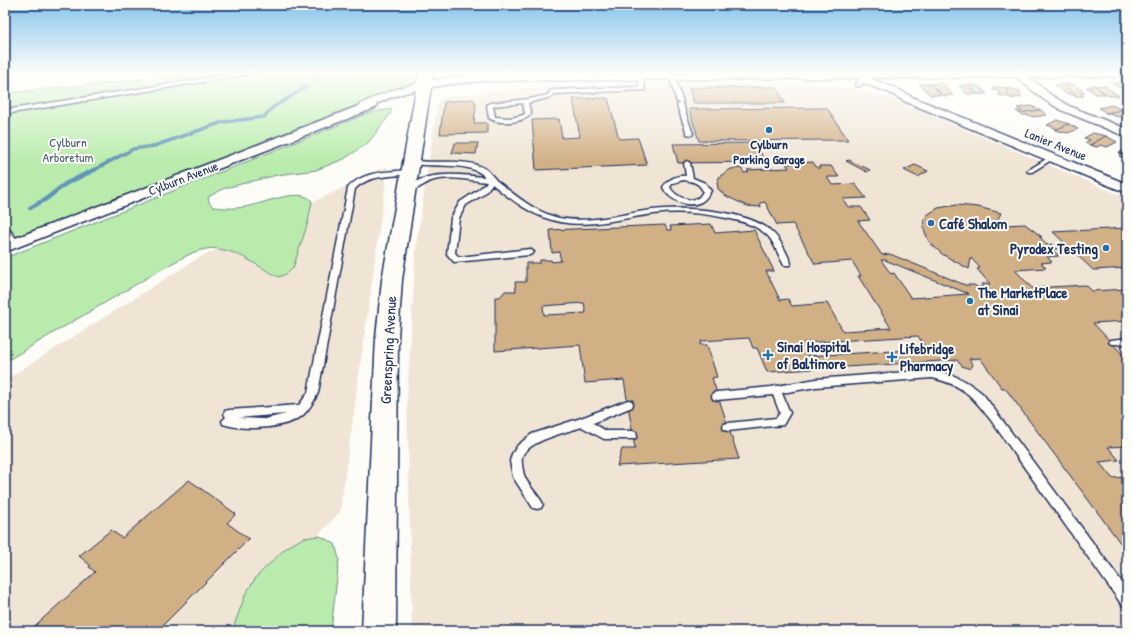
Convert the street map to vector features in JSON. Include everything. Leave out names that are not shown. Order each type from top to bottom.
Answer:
[{"type":"main road","name":"Greenspring Avenue","points":[[378,631],[387,337],[392,280],[412,167],[421,103]]},
{"type":"street","name":"Cylburn Avenue","points":[[10,245],[376,103]]},
{"type":"street","name":"Lanier Avenue","points":[[917,103],[1127,189]]},
{"type":"street","points":[[1056,103],[1065,108],[1127,133]]},
{"type":"lane","points":[[5,112],[61,103]]},
{"type":"lane","points":[[507,103],[490,105],[492,118],[499,120],[525,118],[528,114],[525,103]]},
{"type":"lane","points":[[680,103],[690,134]]},
{"type":"lane","points":[[1030,171],[1051,158]]},
{"type":"lane","points":[[687,163],[690,179]]},
{"type":"lane","points":[[228,418],[254,424],[279,422],[303,409],[308,403],[313,393],[352,188],[362,180],[412,167],[474,168],[482,171],[533,211],[559,220],[573,222],[604,222],[652,212],[683,210],[703,211],[754,224],[769,233],[774,239],[787,263]]},
{"type":"lane","points":[[408,190],[430,179],[438,178],[459,177],[492,180]]},
{"type":"lane","points":[[690,179],[702,183],[706,187],[706,195],[698,200],[682,200],[669,195],[666,191],[666,186],[674,180],[690,179]]},
{"type":"lane","points":[[492,180],[481,192],[463,204],[455,218],[451,254],[457,260],[530,252]]},
{"type":"lane","points":[[682,200],[683,210]]},
{"type":"lane","points":[[5,230],[10,245]]},
{"type":"lane","points":[[1114,342],[1127,340]]},
{"type":"lane","points":[[717,396],[776,390],[816,382],[932,374],[950,378],[965,385],[979,397],[1127,600]]},
{"type":"lane","points":[[728,427],[779,422],[785,413],[776,390]]},
{"type":"lane","points":[[537,504],[519,477],[516,461],[517,454],[527,442],[536,437],[583,422],[628,404]]},
{"type":"lane","points":[[583,422],[604,435],[632,435]]},
{"type":"shaded area","name":"Sinai Hospital of Baltimore","points":[[438,103],[901,103],[1127,198],[1127,631],[412,631],[407,398],[416,246]]},
{"type":"shaded area","points":[[388,166],[340,512],[228,631],[5,631],[5,380],[198,258]]},
{"type":"green space","name":"Cylburn Arboretum","points":[[5,103],[363,103],[5,241]]},
{"type":"green space","points":[[391,109],[391,113],[368,143],[344,159],[316,170],[277,175],[225,188],[208,197],[209,202],[213,207],[228,208],[251,206],[280,198],[299,195],[312,201],[308,222],[293,268],[288,273],[279,277],[235,253],[216,248],[198,251],[162,269],[5,362],[5,258],[369,113]]},
{"type":"green space","points":[[320,536],[335,544],[339,559],[331,631],[232,631],[246,593],[257,576],[286,548],[303,538]]},
{"type":"building","points":[[444,103],[475,103],[474,123],[487,123],[487,133],[440,134]]},
{"type":"building","points":[[574,103],[609,103],[619,139],[638,138],[647,165],[536,170],[532,120],[559,119],[562,138],[580,137]]},
{"type":"building","points":[[694,103],[785,103],[694,103]]},
{"type":"building","points":[[1112,105],[1122,110],[1106,113],[1099,108]]},
{"type":"building","points":[[1031,106],[1041,110],[1019,113],[1016,111],[1022,110],[1017,108]]},
{"type":"building","name":"Cylburn Parking Garage","points":[[827,108],[848,140],[699,141],[689,109]]},
{"type":"building","points":[[1041,110],[1047,115],[1033,117],[1019,113]]},
{"type":"building","points":[[1122,110],[1127,112],[1127,115],[1118,117],[1106,113]]},
{"type":"building","points":[[1057,120],[1069,124],[1058,129],[1047,125]]},
{"type":"building","points":[[1069,124],[1078,129],[1068,133],[1055,130]]},
{"type":"building","points":[[1093,133],[1106,136],[1090,145],[1085,143],[1090,140],[1084,138]]},
{"type":"building","points":[[1106,136],[1117,142],[1107,147],[1101,145],[1097,147],[1090,145]]},
{"type":"building","points":[[455,143],[478,143],[476,154],[452,153]]},
{"type":"building","points":[[756,143],[765,162],[678,163],[673,144]]},
{"type":"building","points":[[1127,148],[1127,159],[1119,156],[1122,154],[1119,153]]},
{"type":"building","points":[[849,160],[870,170],[867,172],[846,161]]},
{"type":"building","points":[[813,162],[817,168],[820,168],[819,166],[831,166],[839,177],[827,177],[832,185],[855,184],[866,198],[843,199],[848,207],[861,207],[870,220],[858,221],[882,255],[890,254],[965,285],[984,287],[982,284],[990,284],[977,269],[980,268],[971,258],[969,269],[942,254],[929,242],[923,227],[924,220],[927,215],[938,208],[957,205],[978,207],[1001,213],[998,219],[1004,225],[1025,224],[1042,237],[1039,236],[1047,245],[1053,244],[1058,249],[1052,249],[1059,256],[1047,257],[1052,262],[1041,263],[1046,268],[1015,270],[1032,288],[1086,285],[1092,291],[1127,289],[1127,321],[1093,323],[1127,359],[1127,447],[1108,447],[1119,460],[1099,462],[1112,478],[1126,477],[1127,479],[1127,552],[1005,388],[1002,388],[980,358],[969,359],[973,365],[970,369],[962,366],[957,360],[767,372],[757,348],[753,348],[749,338],[701,341],[700,345],[707,345],[717,377],[712,378],[739,459],[617,466],[622,449],[635,449],[624,380],[585,383],[580,345],[495,351],[495,297],[500,297],[505,291],[516,291],[515,282],[526,282],[526,263],[540,263],[540,260],[551,260],[552,262],[561,261],[559,252],[552,253],[550,230],[665,225],[667,230],[671,230],[670,226],[711,224],[715,233],[754,230],[774,271],[766,271],[780,300],[788,299],[792,306],[827,303],[843,331],[891,328],[858,276],[861,276],[852,261],[815,264],[793,224],[777,225],[765,202],[760,203],[761,207],[747,206],[726,196],[718,189],[717,182],[720,176],[731,169],[741,168],[744,173],[749,172],[747,170],[789,168],[786,164]],"holes":[[[881,260],[885,260],[969,294],[911,298],[894,273],[891,274]],[[584,303],[586,313],[544,315],[543,306]],[[918,336],[926,349],[808,356],[803,343]]]},
{"type":"building","points":[[915,165],[928,171],[918,177],[904,170]]},
{"type":"building","points":[[1127,228],[1127,268],[1093,270],[1053,232]]},
{"type":"building","points":[[189,480],[236,514],[227,523],[249,539],[157,631],[29,631],[95,572],[89,567],[90,565],[79,556],[111,530],[122,538]]},
{"type":"waterway","points":[[95,170],[133,149],[154,146],[223,122],[264,117],[272,108],[281,103]]},
{"type":"waterway","points":[[30,208],[46,199],[65,184],[95,170]]},
{"type":"place","name":"Cylburn Parking Garage","points":[[769,130]]},
{"type":"place","name":"Café Shalom","points":[[931,223]]},
{"type":"place","name":"Pyrodex Testing","points":[[1106,248]]},
{"type":"place","name":"The MarketPlace at Sinai","points":[[970,301]]},
{"type":"place","name":"Sinai Hospital of Baltimore","points":[[768,355]]},
{"type":"place","name":"Lifebridge Pharmacy","points":[[892,357]]}]
